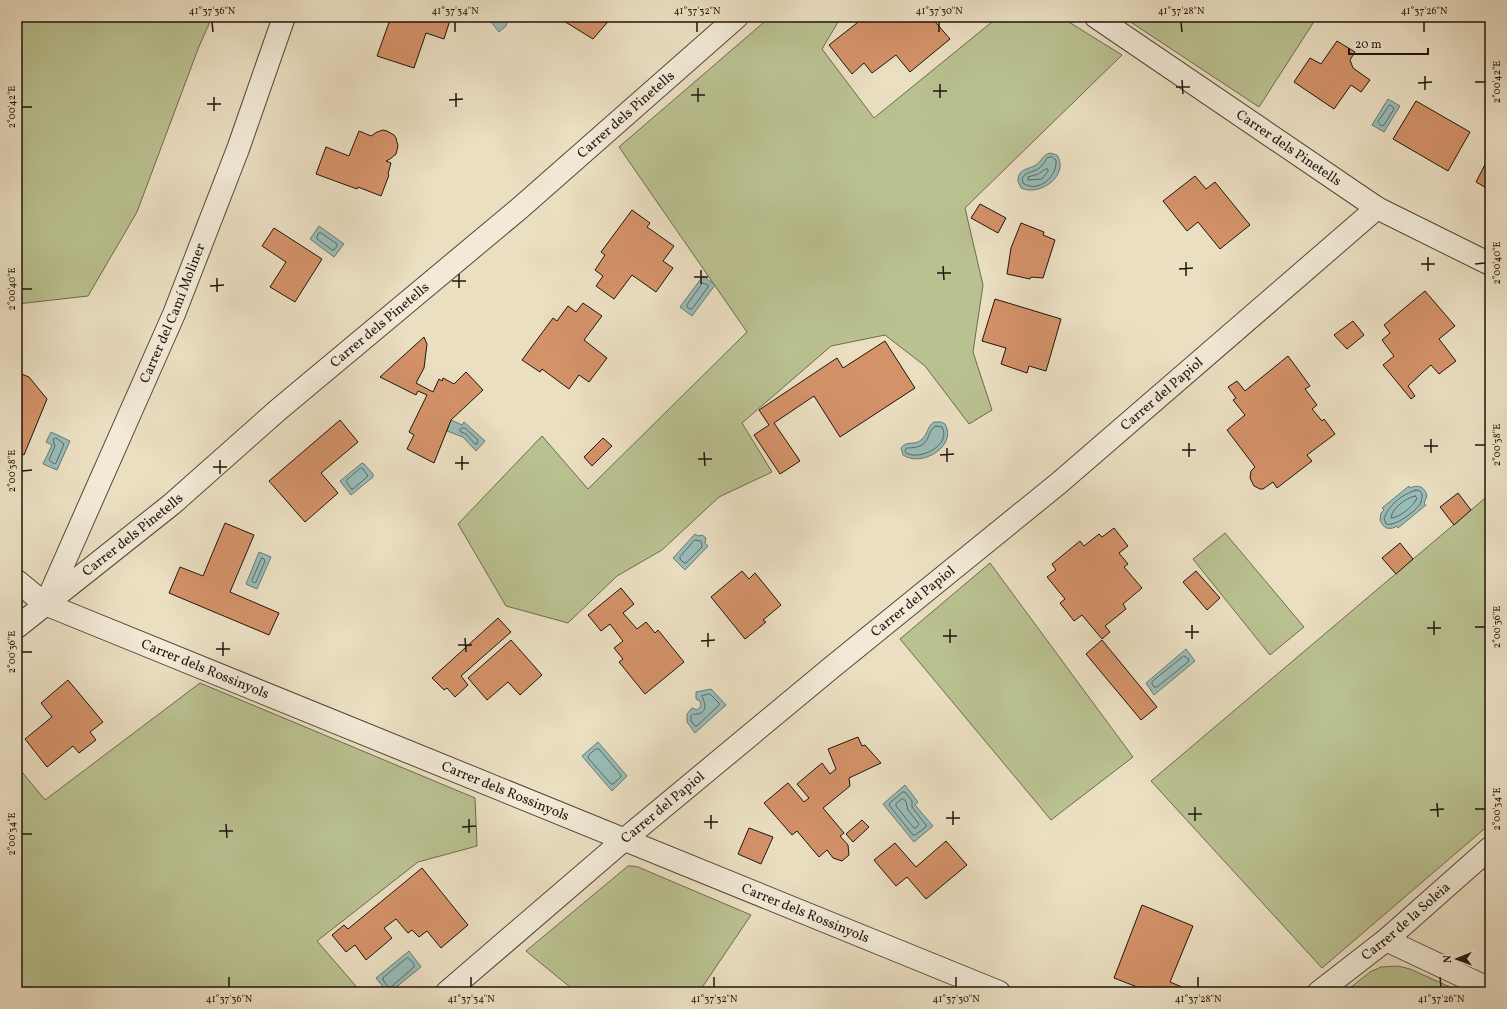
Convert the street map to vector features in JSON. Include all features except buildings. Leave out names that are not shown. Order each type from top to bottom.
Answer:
[{"type":"street","name":"Carrer del Camí Moliner","points":[[45,604],[174,314],[238,149],[284,17]]},
{"type":"street","name":"Carrer dels Pinetells","points":[[17,627],[172,504],[278,410],[520,208],[737,17]]},
{"type":"street","name":"Carrer dels Pinetells","points":[[1096,17],[1377,208],[1490,264]]},
{"type":"street","name":"Carrer del Papiol","points":[[447,992],[625,839],[831,668],[1059,483],[1377,208]]},
{"type":"street","name":"Carrer dels Rossinyols","points":[[17,581],[45,604],[999,992]]},
{"type":"street","name":"Carrer de la Soleia","points":[[1319,992],[1386,940],[1490,848]]},
{"type":"street","points":[[1386,940],[1490,988]]},
{"type":"green space","points":[[17,17],[212,17],[198,49],[137,212],[88,296],[17,304]]},
{"type":"green space","points":[[770,17],[841,17],[822,49],[874,118],[998,17],[1061,17],[1122,55],[965,208],[983,285],[973,352],[992,410],[969,424],[925,366],[885,335],[831,346],[742,423],[772,472],[719,497],[662,550],[617,576],[568,623],[506,606],[458,524],[542,436],[588,489],[747,332],[619,147]]},
{"type":"green space","points":[[1123,17],[1317,17],[1259,107]]},
{"type":"green space","points":[[1490,494],[1490,824],[1322,968],[1151,781]]},
{"type":"green space","points":[[1225,533],[1304,627],[1270,655],[1193,559]]},
{"type":"green space","points":[[990,563],[1133,757],[1051,820],[900,639]]},
{"type":"green space","points":[[200,683],[475,798],[477,846],[418,862],[317,941],[361,992],[17,992],[17,766],[45,800]]},
{"type":"green space","points":[[628,866],[638,867],[751,915],[699,992],[576,992],[526,951]]},
{"type":"green space","points":[[1398,966],[1410,969],[1461,992],[1345,992],[1370,972],[1381,967]]},
{"type":"water","points":[[487,17],[509,17],[506,26],[499,32]]},
{"type":"water","points":[[1388,99],[1400,106],[1384,132],[1372,125]]},
{"type":"water","points":[[1050,153],[1057,155],[1060,163],[1060,170],[1056,177],[1044,187],[1029,190],[1021,188],[1018,181],[1020,174],[1024,170],[1036,165],[1045,155]]},
{"type":"water","points":[[319,226],[344,244],[334,257],[310,239]]},
{"type":"water","points":[[703,276],[715,285],[692,316],[680,307]]},
{"type":"water","points":[[451,420],[462,425],[464,422],[485,441],[476,451],[463,437],[447,431]]},
{"type":"water","points":[[934,422],[941,422],[945,424],[948,432],[942,447],[936,453],[919,459],[903,455],[901,448],[906,444],[916,443],[921,440]]},
{"type":"water","points":[[51,432],[70,441],[57,470],[43,464],[52,445],[46,442]]},
{"type":"water","points":[[362,463],[373,474],[373,477],[351,495],[340,481]]},
{"type":"water","points":[[1409,486],[1410,488],[1418,486],[1425,490],[1427,496],[1424,503],[1426,505],[1398,528],[1397,526],[1391,528],[1385,527],[1380,520],[1381,513],[1384,510],[1382,508]]},
{"type":"water","points":[[695,534],[698,536],[702,535],[706,538],[705,543],[708,546],[685,570],[673,558]]},
{"type":"water","points":[[259,552],[271,557],[257,589],[246,584]]},
{"type":"water","points":[[1186,649],[1195,661],[1154,695],[1146,683]]},
{"type":"water","points":[[711,689],[726,705],[695,733],[687,722],[687,714],[692,708],[697,710],[701,706],[700,701],[696,699],[696,692]]},
{"type":"water","points":[[598,742],[627,776],[612,791],[582,756]]},
{"type":"water","points":[[905,785],[918,802],[915,805],[933,826],[914,842],[883,804]]},
{"type":"water","points":[[409,951],[421,967],[390,992],[387,992],[376,978]]}]
